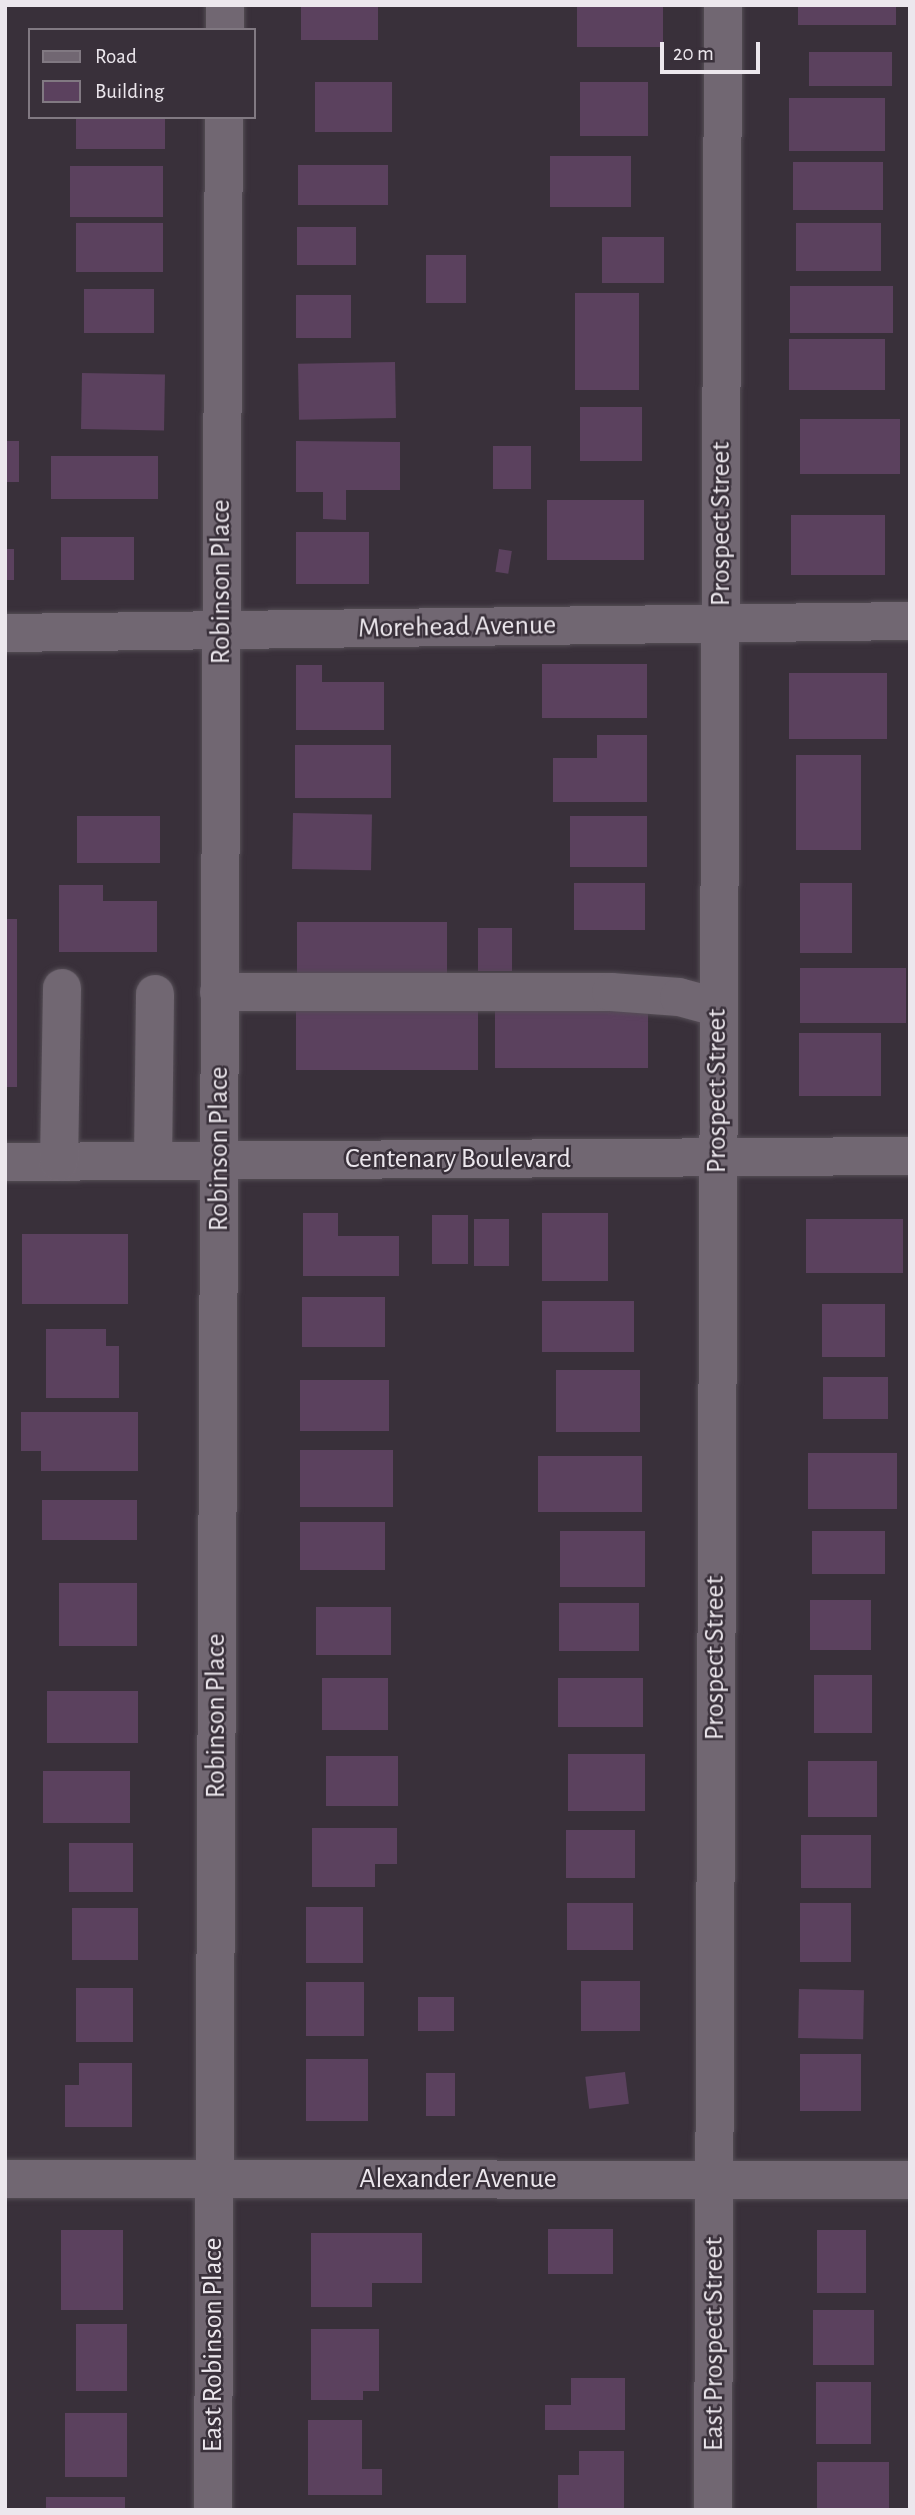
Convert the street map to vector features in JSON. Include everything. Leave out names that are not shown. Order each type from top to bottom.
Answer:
[{"type":"street","points":[[225,5],[225,28]]},
{"type":"street","name":"Prospect Street","points":[[714,2178],[716,1158],[723,5]]},
{"type":"street","name":"Robinson Place","points":[[214,2180],[224,119]]},
{"type":"street","name":"Morehead Avenue","points":[[5,633],[910,621]]},
{"type":"street","points":[[59,1162],[62,988]]},
{"type":"street","points":[[219,992],[611,992],[679,998],[717,1007]]},
{"type":"street","points":[[153,1161],[155,994]]},
{"type":"street","name":"Centenary Boulevard","points":[[5,1162],[910,1156]]},
{"type":"street","name":"East Prospect Street","points":[[713,2510],[714,2178]]},
{"type":"street","name":"Alexander Avenue","points":[[5,2179],[910,2180]]},
{"type":"street","name":"East Robinson Place","points":[[213,2510],[214,2180]]},
{"type":"building","points":[[301,5],[378,5],[378,40],[301,40]]},
{"type":"building","points":[[577,5],[663,5],[663,47],[577,47]]},
{"type":"building","points":[[798,5],[896,5],[896,25],[798,25]]},
{"type":"building","points":[[809,52],[892,52],[892,86],[809,86]]},
{"type":"building","points":[[315,82],[392,82],[392,132],[315,132]]},
{"type":"building","points":[[580,82],[648,82],[648,136],[580,136]]},
{"type":"building","points":[[789,98],[885,98],[885,151],[789,151]]},
{"type":"building","points":[[76,119],[165,119],[165,149],[76,149]]},
{"type":"building","points":[[550,156],[631,156],[631,207],[550,207]]},
{"type":"building","points":[[793,162],[883,162],[883,210],[793,210]]},
{"type":"building","points":[[298,165],[388,165],[388,205],[298,205]]},
{"type":"building","points":[[70,166],[163,166],[163,217],[70,217]]},
{"type":"building","points":[[76,223],[163,223],[163,272],[76,272]]},
{"type":"building","points":[[796,223],[881,223],[881,271],[796,271]]},
{"type":"building","points":[[297,227],[356,227],[356,265],[297,265]]},
{"type":"building","points":[[602,237],[664,237],[664,283],[602,283]]},
{"type":"building","points":[[426,255],[466,255],[466,303],[426,303]]},
{"type":"building","points":[[790,286],[893,286],[893,333],[790,333]]},
{"type":"building","points":[[84,289],[154,289],[154,333],[84,333]]},
{"type":"building","points":[[575,293],[639,293],[639,390],[575,390]]},
{"type":"building","points":[[296,295],[351,295],[351,338],[296,338]]},
{"type":"building","points":[[789,339],[885,339],[885,390],[789,390]]},
{"type":"building","points":[[395,362],[396,418],[299,420],[298,364]]},
{"type":"building","points":[[82,373],[165,374],[164,430],[81,429]]},
{"type":"building","points":[[580,407],[642,407],[642,461],[580,461]]},
{"type":"building","points":[[800,419],[900,419],[900,474],[800,474]]},
{"type":"building","points":[[5,441],[19,441],[19,482],[5,482]]},
{"type":"building","points":[[296,441],[400,442],[400,490],[346,490],[346,520],[323,519],[323,492],[296,492]]},
{"type":"building","points":[[493,446],[531,446],[531,489],[493,489]]},
{"type":"building","points":[[51,456],[158,456],[158,499],[51,499]]},
{"type":"building","points":[[547,500],[644,500],[644,560],[547,560]]},
{"type":"building","points":[[791,515],[885,515],[885,575],[791,575]]},
{"type":"building","points":[[296,532],[369,532],[369,584],[296,584]]},
{"type":"building","points":[[61,537],[134,537],[134,580],[61,580]]},
{"type":"building","points":[[5,549],[14,549],[14,580],[5,580]]},
{"type":"building","points":[[499,549],[512,551],[508,574],[495,572]]},
{"type":"building","points":[[542,664],[647,664],[647,718],[542,718]]},
{"type":"building","points":[[296,665],[322,665],[322,682],[384,682],[384,730],[296,730]]},
{"type":"building","points":[[789,673],[887,673],[887,739],[789,739]]},
{"type":"building","points":[[597,735],[647,735],[647,802],[553,802],[553,758],[597,758]]},
{"type":"building","points":[[295,745],[391,745],[391,798],[295,798]]},
{"type":"building","points":[[796,755],[861,755],[861,850],[796,850]]},
{"type":"building","points":[[293,813],[372,814],[371,870],[292,869]]},
{"type":"building","points":[[77,816],[160,816],[160,863],[77,863]]},
{"type":"building","points":[[570,816],[647,816],[647,867],[570,867]]},
{"type":"building","points":[[574,883],[645,883],[645,930],[574,930]]},
{"type":"building","points":[[800,883],[852,883],[852,953],[800,953]]},
{"type":"building","points":[[59,885],[103,885],[103,901],[157,901],[157,952],[59,952]]},
{"type":"building","points":[[5,919],[17,919],[17,1087],[5,1087]]},
{"type":"building","points":[[297,922],[447,922],[447,982],[297,982]]},
{"type":"building","points":[[478,928],[512,928],[512,971],[478,971]]},
{"type":"building","points":[[800,968],[906,968],[906,1023],[800,1023]]},
{"type":"building","points":[[495,1009],[648,1009],[648,1068],[495,1068]]},
{"type":"building","points":[[296,1011],[478,1011],[478,1070],[296,1070]]},
{"type":"building","points":[[799,1033],[881,1033],[881,1096],[799,1096]]},
{"type":"building","points":[[303,1213],[338,1213],[338,1236],[399,1236],[399,1276],[303,1276]]},
{"type":"building","points":[[542,1213],[608,1213],[608,1281],[542,1281]]},
{"type":"building","points":[[432,1215],[468,1215],[468,1264],[432,1264]]},
{"type":"building","points":[[474,1219],[509,1219],[509,1266],[474,1266]]},
{"type":"building","points":[[806,1219],[903,1219],[903,1273],[806,1273]]},
{"type":"building","points":[[22,1234],[128,1234],[128,1304],[22,1304]]},
{"type":"building","points":[[302,1297],[385,1297],[385,1347],[302,1347]]},
{"type":"building","points":[[542,1301],[634,1301],[634,1352],[542,1352]]},
{"type":"building","points":[[822,1304],[885,1304],[885,1357],[822,1357]]},
{"type":"building","points":[[46,1329],[106,1329],[106,1346],[119,1346],[119,1398],[46,1398]]},
{"type":"building","points":[[556,1370],[640,1370],[640,1432],[556,1432]]},
{"type":"building","points":[[823,1377],[888,1377],[888,1419],[823,1419]]},
{"type":"building","points":[[300,1380],[389,1380],[389,1431],[300,1431]]},
{"type":"building","points":[[21,1412],[138,1412],[138,1471],[41,1471],[41,1451],[21,1451]]},
{"type":"building","points":[[300,1450],[393,1450],[393,1507],[300,1507]]},
{"type":"building","points":[[808,1453],[897,1453],[897,1509],[808,1509]]},
{"type":"building","points":[[538,1456],[642,1456],[642,1512],[538,1512]]},
{"type":"building","points":[[42,1500],[137,1500],[137,1540],[42,1540]]},
{"type":"building","points":[[300,1522],[385,1522],[385,1570],[300,1570]]},
{"type":"building","points":[[560,1531],[645,1531],[645,1587],[560,1587]]},
{"type":"building","points":[[812,1531],[885,1531],[885,1574],[812,1574]]},
{"type":"building","points":[[59,1583],[137,1583],[137,1646],[59,1646]]},
{"type":"building","points":[[810,1600],[871,1600],[871,1650],[810,1650]]},
{"type":"building","points":[[559,1603],[639,1603],[639,1651],[559,1651]]},
{"type":"building","points":[[316,1607],[391,1607],[391,1655],[316,1655]]},
{"type":"building","points":[[814,1675],[872,1675],[872,1733],[814,1733]]},
{"type":"building","points":[[322,1678],[388,1678],[388,1730],[322,1730]]},
{"type":"building","points":[[558,1678],[643,1678],[643,1727],[558,1727]]},
{"type":"building","points":[[47,1691],[138,1691],[138,1743],[47,1743]]},
{"type":"building","points":[[568,1754],[645,1754],[645,1811],[568,1811]]},
{"type":"building","points":[[326,1756],[398,1756],[398,1806],[326,1806]]},
{"type":"building","points":[[808,1761],[877,1761],[877,1817],[808,1817]]},
{"type":"building","points":[[43,1771],[130,1771],[130,1823],[43,1823]]},
{"type":"building","points":[[312,1828],[397,1828],[397,1864],[375,1864],[375,1887],[312,1887]]},
{"type":"building","points":[[566,1830],[635,1830],[635,1878],[566,1878]]},
{"type":"building","points":[[801,1835],[871,1835],[871,1888],[801,1888]]},
{"type":"building","points":[[69,1843],[133,1843],[133,1892],[69,1892]]},
{"type":"building","points":[[567,1903],[633,1903],[633,1950],[567,1950]]},
{"type":"building","points":[[800,1903],[851,1903],[851,1962],[800,1962]]},
{"type":"building","points":[[306,1907],[363,1907],[363,1963],[306,1963]]},
{"type":"building","points":[[72,1908],[138,1908],[138,1960],[72,1960]]},
{"type":"building","points":[[581,1981],[640,1981],[640,2031],[581,2031]]},
{"type":"building","points":[[306,1982],[364,1982],[364,2036],[306,2036]]},
{"type":"building","points":[[76,1988],[133,1988],[133,2042],[76,2042]]},
{"type":"building","points":[[799,1989],[864,1990],[863,2039],[798,2038]]},
{"type":"building","points":[[418,1997],[454,1997],[454,2031],[418,2031]]},
{"type":"building","points":[[800,2054],[861,2054],[861,2111],[800,2111]]},
{"type":"building","points":[[306,2059],[368,2059],[368,2121],[306,2121]]},
{"type":"building","points":[[79,2063],[132,2063],[132,2127],[65,2127],[65,2085],[79,2085]]},
{"type":"building","points":[[625,2072],[629,2104],[589,2109],[585,2077]]},
{"type":"building","points":[[426,2073],[455,2073],[455,2116],[426,2116]]},
{"type":"building","points":[[548,2229],[613,2229],[613,2274],[548,2274]]},
{"type":"building","points":[[61,2230],[123,2230],[123,2310],[61,2310]]},
{"type":"building","points":[[817,2230],[866,2230],[866,2293],[817,2293]]},
{"type":"building","points":[[311,2233],[422,2233],[422,2283],[372,2283],[372,2307],[311,2307]]},
{"type":"building","points":[[813,2310],[874,2310],[874,2365],[813,2365]]},
{"type":"building","points":[[76,2324],[127,2324],[127,2391],[76,2391]]},
{"type":"building","points":[[311,2329],[379,2329],[379,2391],[363,2391],[363,2400],[311,2400]]},
{"type":"building","points":[[571,2378],[625,2378],[625,2430],[545,2430],[545,2405],[571,2405]]},
{"type":"building","points":[[816,2382],[871,2382],[871,2444],[816,2444]]},
{"type":"building","points":[[65,2413],[127,2413],[127,2477],[65,2477]]},
{"type":"building","points":[[308,2420],[362,2420],[362,2469],[382,2469],[382,2495],[308,2495]]},
{"type":"building","points":[[579,2451],[624,2451],[624,2510],[558,2510],[558,2475],[579,2475]]},
{"type":"building","points":[[817,2462],[889,2462],[889,2510],[817,2510]]},
{"type":"building","points":[[46,2497],[125,2497],[125,2510],[46,2510]]}]
